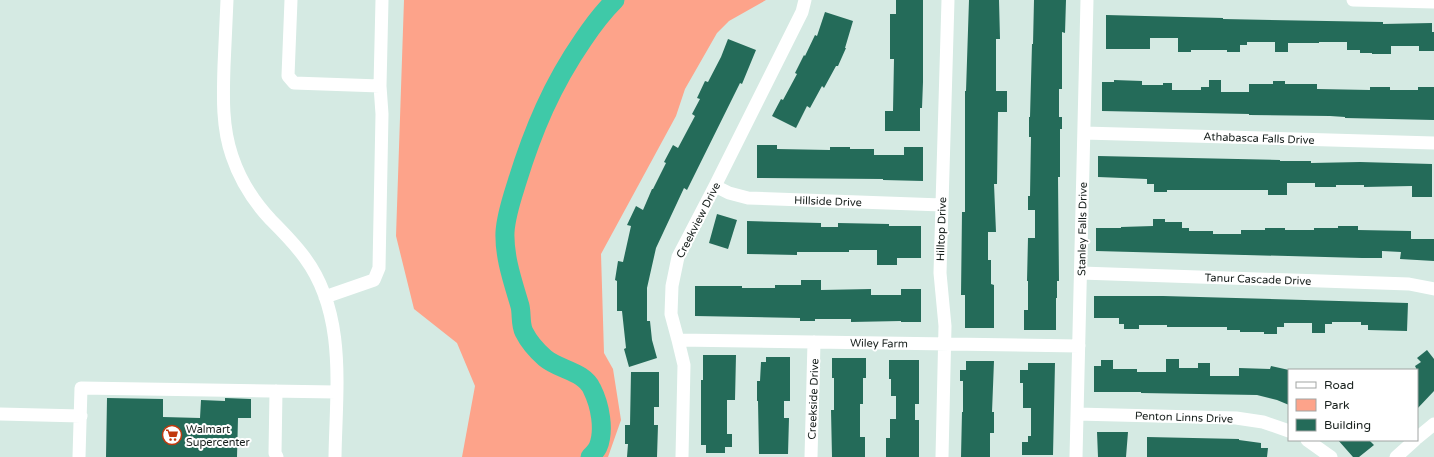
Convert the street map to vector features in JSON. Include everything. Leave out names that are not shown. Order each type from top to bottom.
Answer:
[{"type":"street","points":[[227,0],[223,101],[224,120],[231,155],[246,189],[270,219],[295,244],[306,259],[317,278],[331,313],[336,344],[334,457]]},
{"type":"street","points":[[291,0],[288,76],[294,83],[380,86]]},
{"type":"street","points":[[325,297],[374,280],[380,268],[382,114],[380,86],[382,0]]},
{"type":"street","name":"Creekview Drive","points":[[682,457],[684,365],[671,314],[672,286],[678,258],[802,12],[804,0]]},
{"type":"street","name":"Hilltop Drive","points":[[942,457],[945,326],[940,273],[948,0]]},
{"type":"street","name":"Stanley Falls Drive","points":[[1076,457],[1087,0]]},
{"type":"street","points":[[1353,0],[1434,2]]},
{"type":"street","name":"Athabasca Falls Drive","points":[[1084,133],[1434,143]]},
{"type":"street","name":"Hillside Drive","points":[[715,186],[729,193],[748,198],[942,205]]},
{"type":"street","name":"Tanur Cascade Drive","points":[[1081,273],[1409,284],[1434,289]]},
{"type":"street","name":"Wiley Farm","points":[[678,340],[1079,346]]},
{"type":"street","name":"Creekside Drive","points":[[811,457],[814,342]]},
{"type":"street","points":[[79,457],[81,388],[336,392]]},
{"type":"street","points":[[276,391],[275,453],[277,457]]},
{"type":"street","points":[[0,414],[81,416]]},
{"type":"street","name":"Penton Linns Drive","points":[[1077,414],[1236,418],[1263,422],[1288,430]]},
{"type":"street","points":[[1418,437],[1434,424]]},
{"type":"street","points":[[1309,441],[1331,457]]},
{"type":"street","points":[[1396,457],[1414,441]]},
{"type":"green space","points":[[404,0],[766,0],[729,21],[717,33],[685,89],[676,116],[601,254],[604,353],[613,369],[621,420],[608,457],[462,457],[475,386],[457,343],[414,309],[396,236]]},
{"type":"building","points":[[896,0],[923,0],[923,82],[922,108],[920,108],[920,131],[885,131],[885,111],[893,111],[894,59],[890,59],[890,14],[896,14]]},
{"type":"building","points":[[969,0],[999,0],[1000,39],[996,39],[996,91],[1007,91],[1007,112],[998,112],[997,184],[994,184],[996,232],[988,232],[988,260],[991,260],[991,284],[994,285],[994,328],[965,328],[965,295],[961,295],[962,212],[965,212],[965,91]]},
{"type":"building","points":[[1034,0],[1066,0],[1065,33],[1062,32],[1062,89],[1059,89],[1059,117],[1062,117],[1062,129],[1060,129],[1060,177],[1058,177],[1059,281],[1057,281],[1056,330],[1024,330],[1024,310],[1028,310],[1028,238],[1035,238],[1035,210],[1028,210],[1028,196],[1030,196],[1031,137],[1029,137],[1029,117]]},
{"type":"building","points":[[825,12],[853,21],[846,48],[838,66],[836,66],[824,88],[822,86],[810,108],[807,106],[796,128],[772,116],[781,99],[783,100],[797,74],[795,73],[815,35],[817,36]]},
{"type":"building","points":[[1106,15],[1383,22],[1383,24],[1432,23],[1432,32],[1434,32],[1434,51],[1419,51],[1419,46],[1391,46],[1391,54],[1372,54],[1360,53],[1360,50],[1347,50],[1347,42],[1319,42],[1288,43],[1288,52],[1275,52],[1275,42],[1247,42],[1247,45],[1240,45],[1240,52],[1227,52],[1227,50],[1191,50],[1191,52],[1178,52],[1178,38],[1150,38],[1150,49],[1106,49]]},
{"type":"building","points":[[728,39],[756,50],[742,84],[740,83],[687,190],[684,188],[656,248],[647,288],[647,321],[650,321],[652,340],[657,358],[629,367],[624,349],[626,348],[622,311],[617,311],[617,281],[615,280],[618,261],[623,262],[631,226],[627,225],[636,206],[643,210],[673,145],[678,148],[695,116],[692,114],[700,99],[697,98],[705,81],[708,82],[721,57]]},
{"type":"building","points":[[1114,80],[1142,81],[1142,85],[1163,85],[1163,83],[1172,83],[1172,90],[1201,90],[1201,87],[1209,87],[1209,80],[1221,80],[1221,92],[1249,92],[1249,84],[1273,84],[1273,81],[1285,81],[1285,84],[1317,84],[1317,89],[1370,90],[1370,87],[1390,87],[1390,90],[1418,90],[1418,87],[1434,87],[1434,120],[1102,111],[1102,82],[1114,82]]},
{"type":"building","points":[[757,145],[777,145],[777,149],[830,150],[830,147],[850,147],[850,149],[874,149],[874,155],[904,155],[904,147],[923,147],[923,181],[883,179],[757,178]]},
{"type":"building","points":[[1098,156],[1311,161],[1311,163],[1360,162],[1432,164],[1432,197],[1412,197],[1412,186],[1364,187],[1364,185],[1336,185],[1336,187],[1315,187],[1315,183],[1287,183],[1287,195],[1268,195],[1268,190],[1167,190],[1167,192],[1154,192],[1154,184],[1147,184],[1147,179],[1098,177]]},
{"type":"building","points":[[717,214],[737,220],[728,249],[709,243]]},
{"type":"building","points":[[1153,219],[1165,219],[1165,222],[1182,222],[1182,228],[1189,228],[1189,231],[1213,231],[1213,234],[1241,234],[1241,230],[1265,230],[1265,228],[1314,230],[1314,228],[1338,228],[1338,226],[1358,226],[1358,230],[1411,231],[1411,239],[1434,239],[1434,261],[1400,259],[1401,252],[1382,251],[1382,258],[1362,258],[1096,251],[1096,228],[1153,226]]},
{"type":"building","points":[[747,221],[821,223],[821,227],[838,227],[838,223],[921,226],[921,258],[897,258],[897,265],[877,265],[877,250],[849,250],[849,252],[797,252],[797,255],[747,254]]},
{"type":"building","points":[[801,280],[821,280],[821,290],[871,289],[871,295],[901,295],[901,289],[921,289],[921,322],[851,322],[851,319],[815,319],[815,321],[800,321],[800,318],[695,316],[695,286],[775,288],[775,285],[801,285]]},
{"type":"building","points":[[1094,296],[1163,296],[1408,303],[1407,331],[1368,330],[1368,325],[1361,325],[1361,322],[1332,322],[1332,324],[1325,324],[1325,333],[1312,333],[1312,323],[1284,323],[1284,327],[1277,327],[1277,334],[1264,334],[1264,332],[1240,332],[1240,330],[1227,330],[1227,327],[1167,327],[1167,325],[1139,325],[1139,329],[1124,329],[1124,324],[1119,324],[1119,318],[1094,318]]},
{"type":"building","points":[[1427,350],[1434,359],[1434,391],[1418,408],[1418,369],[1415,366],[1421,362],[1417,358]]},
{"type":"building","points":[[703,355],[736,355],[735,400],[727,400],[727,434],[732,434],[732,447],[725,447],[725,453],[706,453],[706,445],[701,445],[701,380],[703,380]]},
{"type":"building","points":[[766,357],[790,357],[790,401],[784,401],[784,418],[789,418],[788,454],[759,454],[757,381],[760,381],[761,362],[766,362]]},
{"type":"building","points":[[832,358],[866,358],[866,378],[863,378],[863,404],[860,404],[860,437],[865,437],[865,457],[832,457],[831,410],[834,410],[834,378],[832,378]]},
{"type":"building","points":[[1166,359],[1179,359],[1179,368],[1198,368],[1198,363],[1210,363],[1210,376],[1239,376],[1239,368],[1270,369],[1271,366],[1288,370],[1288,405],[1257,395],[1094,392],[1094,366],[1101,366],[1101,360],[1113,360],[1113,369],[1137,369],[1137,372],[1166,372]]},
{"type":"building","points":[[889,360],[919,360],[919,404],[915,404],[915,420],[919,420],[919,457],[886,457],[886,438],[890,438],[890,419],[896,419],[896,396],[891,396]]},
{"type":"building","points":[[966,361],[994,361],[992,412],[994,412],[994,433],[990,433],[990,457],[961,457],[963,381],[960,381],[960,370],[966,370]]},
{"type":"building","points":[[1028,363],[1055,363],[1053,455],[1022,455],[1022,442],[1028,442],[1028,436],[1031,436],[1031,408],[1023,408],[1023,383],[1020,383],[1020,370],[1028,370]]},
{"type":"building","points":[[631,372],[659,372],[659,407],[654,407],[654,425],[658,425],[657,457],[627,457],[628,444],[625,444],[625,425],[630,425]]},
{"type":"building","name":"Walmart Supercenter","points":[[107,398],[163,399],[163,417],[200,418],[201,400],[225,401],[225,398],[251,399],[251,418],[238,418],[237,457],[106,457]]},
{"type":"building","points":[[1097,432],[1128,432],[1126,457],[1098,457]]},
{"type":"building","points":[[1147,437],[1239,439],[1261,443],[1261,448],[1268,448],[1267,457],[1147,457]]},
{"type":"building","points":[[1339,441],[1370,441],[1374,445],[1359,457],[1353,457]]},
{"type":"waterway","points":[[590,457],[598,447],[601,433],[601,418],[595,395],[588,383],[583,378],[545,358],[533,346],[526,336],[522,326],[520,306],[507,260],[505,232],[511,200],[544,108],[572,57],[594,24],[615,0]]},
{"type":"place","name":"Walmart Supercenter","points":[[172,435]]}]
